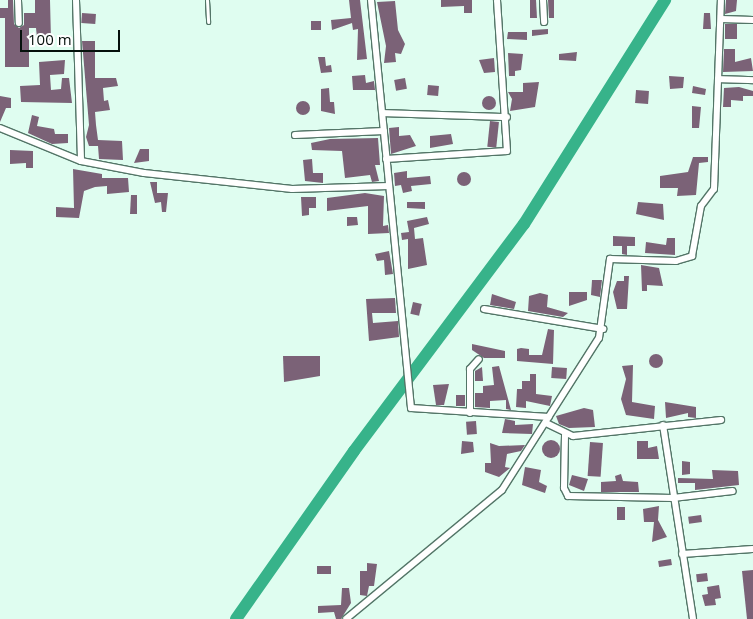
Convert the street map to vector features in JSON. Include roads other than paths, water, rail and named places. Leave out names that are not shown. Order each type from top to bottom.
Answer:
[{"type":"street","points":[[18,0],[19,23]]},
{"type":"street","points":[[76,0],[81,161]]},
{"type":"street","points":[[371,0],[384,113],[386,159],[409,403],[417,412],[470,413],[548,420],[565,435],[721,420]]},
{"type":"street","points":[[386,159],[503,153],[508,149],[497,0]]},
{"type":"street","points":[[543,0],[544,22]]},
{"type":"street","points":[[346,619],[502,490],[548,420],[603,329],[610,259],[676,261],[692,256],[701,206],[713,193],[721,0]]},
{"type":"street","points":[[721,19],[753,20]]},
{"type":"street","points":[[718,79],[753,80]]},
{"type":"street","points":[[384,113],[507,117]]},
{"type":"street","points":[[0,128],[81,161],[246,186],[389,186]]},
{"type":"street","points":[[295,135],[384,131]]},
{"type":"street","points":[[484,309],[603,329]]},
{"type":"street","points":[[470,413],[470,368],[479,359]]},
{"type":"street","points":[[663,425],[672,498],[693,619]]},
{"type":"street","points":[[565,435],[566,495],[672,498],[733,491]]},
{"type":"street","points":[[682,554],[753,549]]},
{"type":"lane","points":[[207,0],[208,22]]},
{"type":"waterway","points":[[236,619],[354,451],[524,224],[665,0]]}]
